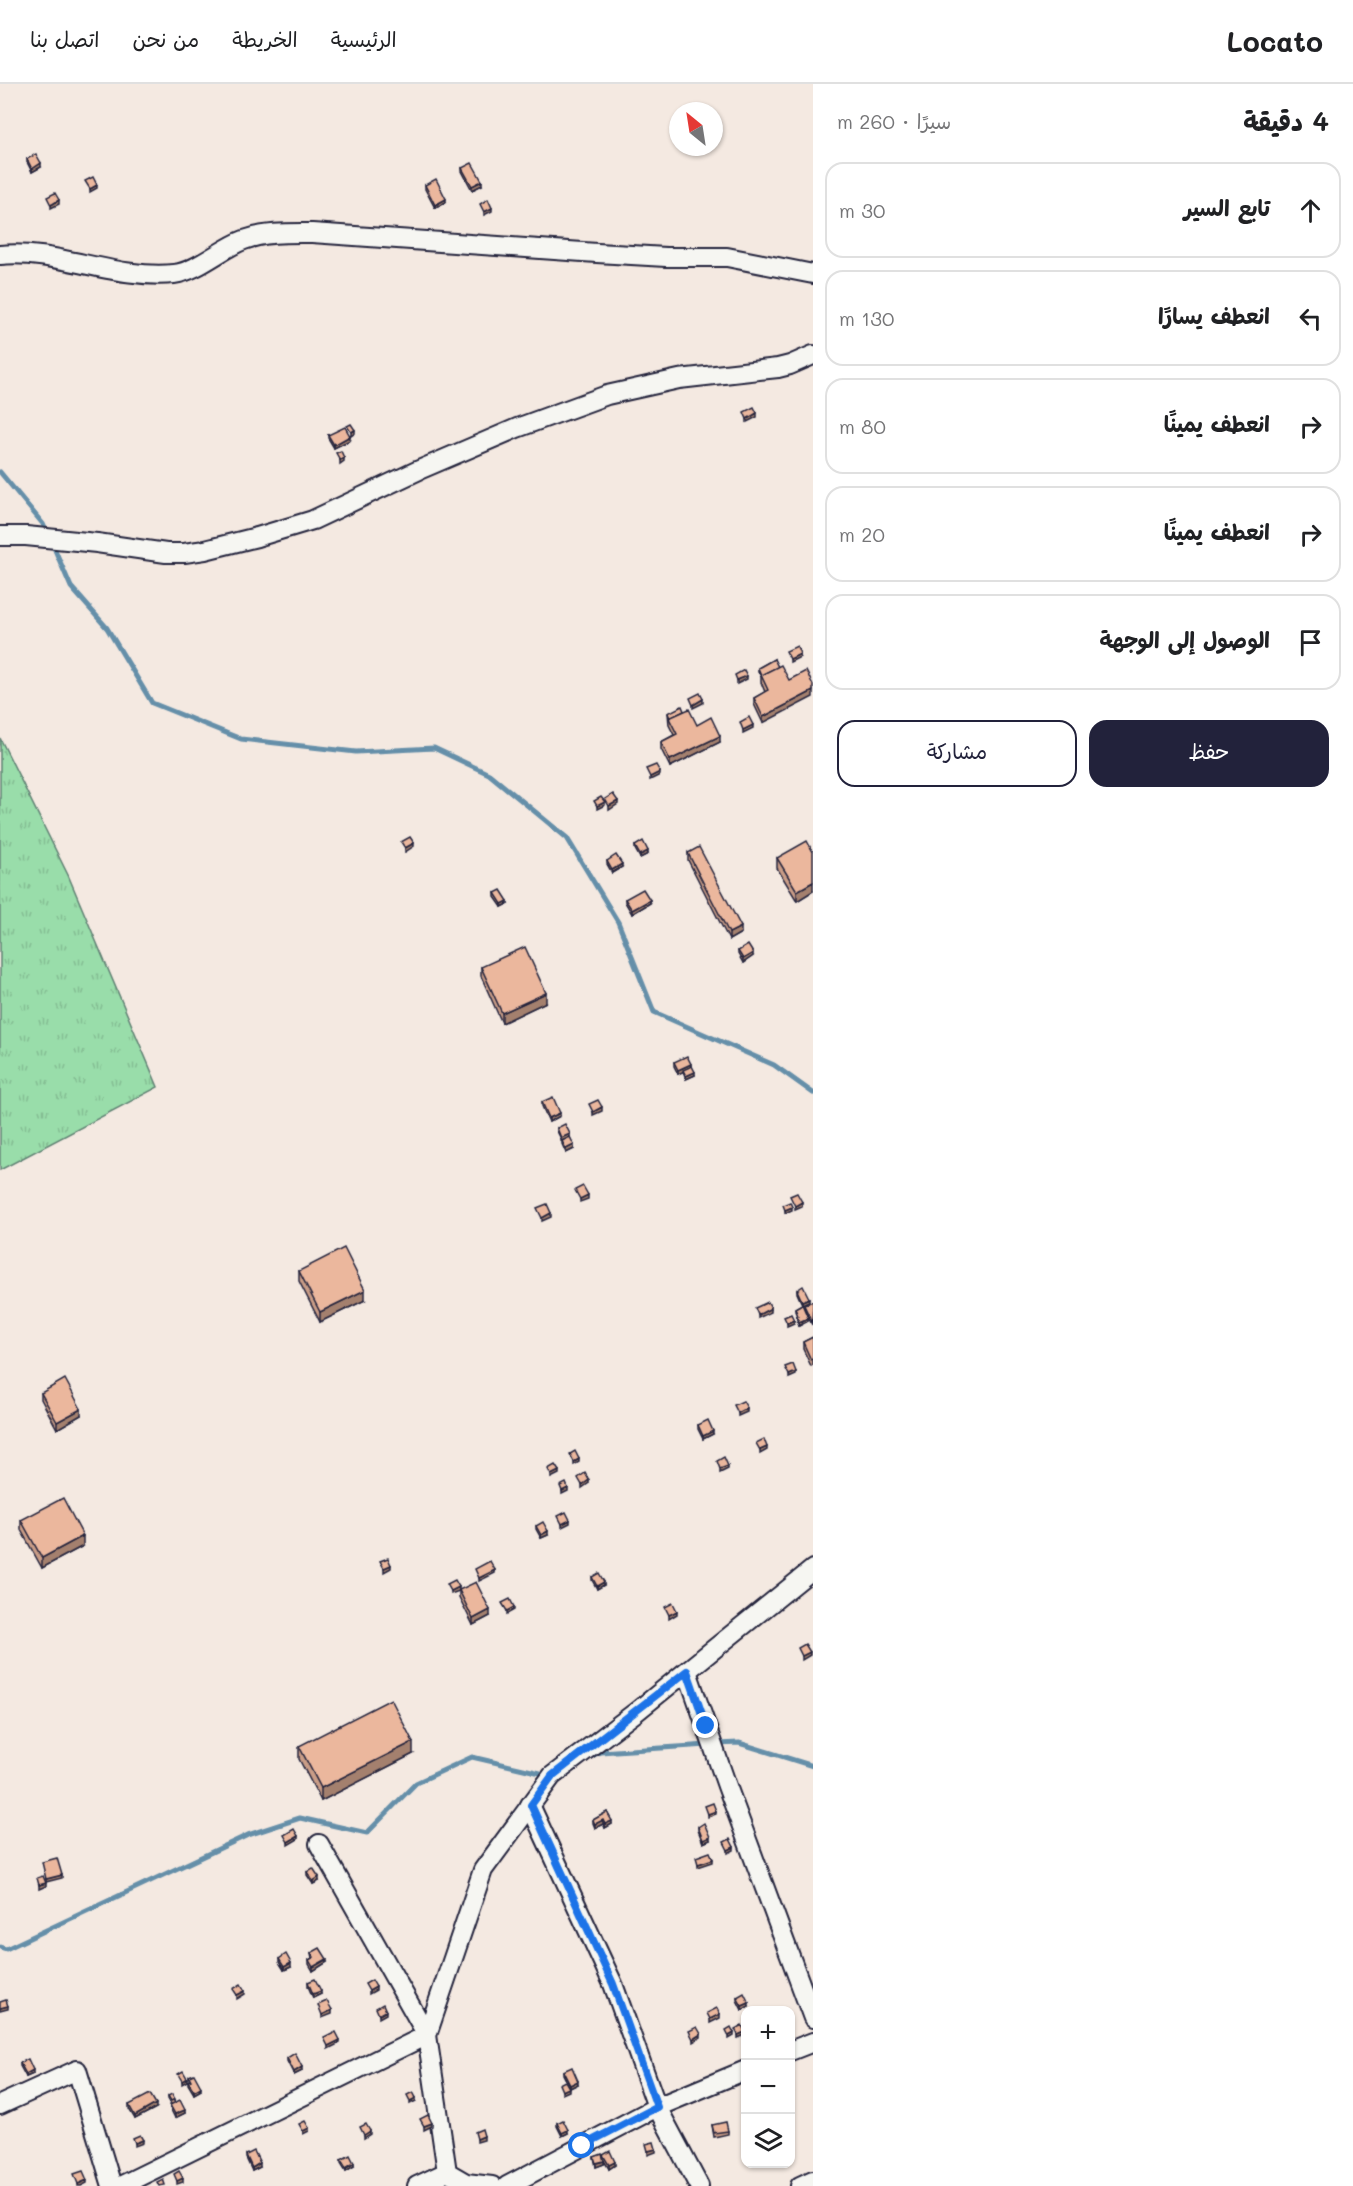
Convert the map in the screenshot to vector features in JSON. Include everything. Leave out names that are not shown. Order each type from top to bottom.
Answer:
[{"type":"street","points":[[0,255],[47,257],[114,270],[175,274],[243,240],[279,234],[312,233],[609,254],[727,257],[813,274]]},
{"type":"street","points":[[0,536],[26,536],[107,544],[166,553],[205,550],[313,520],[419,470],[517,428],[607,395],[679,380],[778,368],[813,355]]},
{"type":"street","points":[[120,2186],[427,2035],[483,1870],[552,1776],[813,1569]]},
{"type":"street","points":[[687,1671],[813,2018]]},
{"type":"street","points":[[531,1805],[613,1984],[657,2107],[699,2186]]},
{"type":"street","points":[[319,1844],[427,2035],[447,2172]]},
{"type":"street","points":[[795,2050],[813,2042]]},
{"type":"street","points":[[0,2105],[77,2070],[112,2186]]},
{"type":"street","points":[[507,2186],[657,2107],[741,2072]]},
{"type":"street","points":[[417,2186],[447,2172]]},
{"type":"street","points":[[447,2172],[466,2183],[492,2186]]},
{"type":"street","points":[[800,2186],[813,2180]]},
{"type":"green space","points":[[0,738],[68,875],[158,1087],[0,1170]]},
{"type":"building","points":[[36,154],[41,163],[32,169],[27,159]]},
{"type":"building","points":[[472,163],[482,181],[472,186],[462,168]]},
{"type":"building","points":[[93,177],[97,185],[90,189],[85,181]]},
{"type":"building","points":[[436,179],[446,199],[435,205],[425,185]]},
{"type":"building","points":[[55,193],[59,200],[51,205],[47,197]]},
{"type":"building","points":[[488,199],[492,208],[484,212],[480,204]]},
{"type":"building","points":[[754,407],[757,413],[747,419],[744,412]]},
{"type":"building","points":[[351,424],[355,430],[351,432],[347,426]]},
{"type":"building","points":[[345,427],[350,436],[334,445],[328,435]]},
{"type":"building","points":[[341,451],[344,458],[340,460],[336,453]]},
{"type":"building","points":[[797,646],[800,654],[790,659],[786,651]]},
{"type":"building","points":[[774,659],[778,667],[761,675],[758,668]]},
{"type":"building","points":[[781,665],[789,680],[806,671],[813,685],[813,691],[763,717],[754,698],[768,690],[761,675]]},
{"type":"building","points":[[744,670],[747,676],[737,680],[735,675]]},
{"type":"building","points":[[700,693],[703,699],[693,705],[690,698]]},
{"type":"building","points":[[682,706],[684,711],[670,718],[668,713]]},
{"type":"building","points":[[689,709],[697,725],[711,717],[720,736],[670,760],[661,742],[677,734],[669,718]]},
{"type":"building","points":[[749,717],[753,725],[743,730],[740,722]]},
{"type":"building","points":[[656,765],[660,772],[650,777],[646,769]]},
{"type":"building","points":[[613,794],[618,801],[609,806],[605,799]]},
{"type":"building","points":[[601,797],[605,802],[597,806],[594,801]]},
{"type":"building","points":[[410,837],[414,843],[405,848],[401,842]]},
{"type":"building","points":[[643,841],[648,851],[640,855],[635,846]]},
{"type":"building","points":[[807,841],[813,852],[813,882],[797,891],[777,858]]},
{"type":"building","points":[[699,847],[741,927],[729,933],[688,853]]},
{"type":"building","points":[[616,855],[622,864],[612,870],[607,861]]},
{"type":"building","points":[[643,889],[650,900],[632,910],[625,899]]},
{"type":"building","points":[[501,890],[508,901],[502,904],[495,893]]},
{"type":"building","points":[[748,945],[753,953],[743,959],[738,951]]},
{"type":"building","points":[[525,947],[546,993],[502,1013],[481,967]]},
{"type":"building","points":[[687,1056],[691,1064],[678,1070],[674,1062]]},
{"type":"building","points":[[692,1066],[695,1072],[686,1076],[683,1070]]},
{"type":"building","points":[[553,1097],[560,1113],[549,1118],[542,1102]]},
{"type":"building","points":[[598,1100],[602,1107],[593,1112],[589,1104]]},
{"type":"building","points":[[565,1124],[570,1134],[561,1138],[557,1128]]},
{"type":"building","points":[[570,1137],[574,1145],[566,1149],[562,1141]]},
{"type":"building","points":[[583,1186],[588,1195],[580,1199],[575,1190]]},
{"type":"building","points":[[797,1193],[802,1202],[795,1206],[790,1196]]},
{"type":"building","points":[[790,1202],[792,1207],[785,1210],[783,1205]]},
{"type":"building","points":[[547,1204],[551,1213],[542,1218],[537,1208]]},
{"type":"building","points":[[344,1248],[365,1290],[320,1312],[299,1271]]},
{"type":"building","points":[[803,1286],[809,1298],[802,1301],[797,1290]]},
{"type":"building","points":[[812,1301],[813,1304],[812,1322],[804,1305]]},
{"type":"building","points":[[768,1302],[771,1308],[758,1315],[755,1308]]},
{"type":"building","points":[[802,1304],[808,1318],[799,1322],[795,1308]]},
{"type":"building","points":[[791,1314],[794,1320],[787,1323],[784,1317]]},
{"type":"building","points":[[813,1337],[813,1359],[811,1360],[803,1342]]},
{"type":"building","points":[[793,1364],[796,1372],[789,1375],[785,1367]]},
{"type":"building","points":[[65,1379],[81,1409],[57,1422],[41,1393]]},
{"type":"building","points":[[743,1401],[747,1408],[738,1413],[734,1405]]},
{"type":"building","points":[[708,1420],[713,1431],[703,1436],[698,1425]]},
{"type":"building","points":[[764,1439],[767,1447],[760,1450],[756,1443]]},
{"type":"building","points":[[575,1451],[579,1459],[574,1462],[570,1454]]},
{"type":"building","points":[[724,1457],[728,1466],[720,1469],[717,1461]]},
{"type":"building","points":[[555,1465],[559,1471],[551,1475],[548,1469]]},
{"type":"building","points":[[585,1473],[589,1480],[582,1485],[578,1478]]},
{"type":"building","points":[[566,1483],[568,1488],[562,1491],[560,1486]]},
{"type":"building","points":[[63,1498],[83,1536],[42,1558],[21,1520]]},
{"type":"building","points":[[566,1512],[570,1520],[562,1524],[558,1516]]},
{"type":"building","points":[[543,1522],[548,1531],[541,1535],[536,1526]]},
{"type":"building","points":[[388,1558],[391,1565],[384,1568],[380,1561]]},
{"type":"building","points":[[490,1561],[495,1570],[479,1578],[475,1569]]},
{"type":"building","points":[[599,1573],[604,1582],[597,1586],[592,1577]]},
{"type":"building","points":[[455,1580],[459,1587],[451,1591],[447,1584]]},
{"type":"building","points":[[476,1582],[490,1610],[473,1619],[459,1590]]},
{"type":"building","points":[[510,1599],[514,1607],[507,1611],[502,1603]]},
{"type":"building","points":[[673,1603],[677,1611],[669,1615],[665,1607]]},
{"type":"building","points":[[805,1644],[810,1652],[802,1656],[798,1648]]},
{"type":"building","points":[[391,1699],[413,1742],[321,1788],[299,1746]]},
{"type":"building","points":[[713,1803],[716,1811],[708,1814],[705,1806]]},
{"type":"building","points":[[607,1812],[612,1821],[605,1824],[603,1820],[595,1824],[593,1820]]},
{"type":"building","points":[[704,1823],[710,1837],[703,1840],[698,1827]]},
{"type":"building","points":[[294,1829],[298,1836],[288,1842],[284,1835]]},
{"type":"building","points":[[730,1839],[734,1847],[728,1850],[724,1842]]},
{"type":"building","points":[[710,1852],[713,1859],[698,1864],[696,1857]]},
{"type":"building","points":[[57,1858],[62,1875],[46,1879],[42,1862]]},
{"type":"building","points":[[313,1868],[319,1877],[313,1881],[307,1872]]},
{"type":"building","points":[[43,1876],[46,1883],[39,1885],[37,1878]]},
{"type":"building","points":[[320,1948],[327,1959],[313,1967],[309,1960],[314,1957],[311,1953]]},
{"type":"building","points":[[286,1954],[291,1963],[284,1967],[279,1959]]},
{"type":"building","points":[[315,1979],[321,1991],[313,1994],[308,1982]]},
{"type":"building","points":[[372,1980],[376,1987],[369,1991],[365,1984]]},
{"type":"building","points":[[241,1984],[245,1991],[237,1995],[233,1989]]},
{"type":"building","points":[[744,1993],[749,2003],[742,2006],[737,1997]]},
{"type":"building","points":[[6,2000],[8,2006],[0,2008],[0,2002]]},
{"type":"building","points":[[327,2001],[332,2010],[322,2015],[318,2005]]},
{"type":"building","points":[[383,2004],[386,2011],[379,2015],[376,2008]]},
{"type":"building","points":[[717,2008],[720,2014],[710,2019],[707,2013]]},
{"type":"building","points":[[741,2026],[741,2034],[738,2035],[735,2029]]},
{"type":"building","points":[[697,2027],[701,2034],[693,2039],[689,2031]]},
{"type":"building","points":[[731,2027],[734,2033],[729,2036],[726,2030]]},
{"type":"building","points":[[336,2032],[340,2040],[328,2046],[324,2038]]},
{"type":"building","points":[[295,2053],[302,2067],[294,2072],[287,2058]]},
{"type":"building","points":[[28,2059],[33,2070],[26,2074],[20,2063]]},
{"type":"building","points":[[572,2067],[578,2081],[570,2085],[563,2071]]},
{"type":"building","points":[[183,2071],[187,2078],[182,2081],[178,2074]]},
{"type":"building","points":[[194,2074],[201,2087],[194,2091],[188,2081],[191,2080],[189,2076]]},
{"type":"building","points":[[565,2081],[569,2088],[562,2091],[559,2084]]},
{"type":"building","points":[[413,2092],[416,2098],[410,2101],[407,2095]]},
{"type":"building","points":[[150,2094],[156,2104],[135,2116],[129,2105]]},
{"type":"building","points":[[172,2094],[175,2099],[171,2101],[168,2096]]},
{"type":"building","points":[[180,2100],[185,2110],[175,2114],[170,2105]]},
{"type":"building","points":[[428,2115],[432,2123],[424,2126],[420,2119]]},
{"type":"building","points":[[563,2120],[568,2130],[562,2133],[557,2123]]},
{"type":"building","points":[[305,2121],[309,2128],[303,2131],[299,2124]]},
{"type":"building","points":[[726,2122],[728,2131],[714,2133],[712,2125]]},
{"type":"building","points":[[366,2124],[370,2131],[364,2135],[360,2127]]},
{"type":"building","points":[[482,2129],[484,2136],[477,2139],[475,2132]]},
{"type":"building","points":[[140,2135],[143,2140],[135,2143],[133,2138]]},
{"type":"building","points":[[654,2142],[656,2149],[648,2151],[646,2144]]},
{"type":"building","points":[[254,2151],[260,2163],[252,2168],[246,2155]]},
{"type":"building","points":[[610,2151],[615,2162],[609,2165],[603,2155]]},
{"type":"building","points":[[602,2154],[604,2161],[596,2163],[594,2157]]},
{"type":"building","points":[[350,2155],[354,2163],[346,2168],[341,2160]]},
{"type":"building","points":[[83,2171],[87,2180],[78,2184],[74,2174]]},
{"type":"building","points":[[179,2171],[183,2178],[177,2181],[174,2174]]},
{"type":"building","points":[[163,2179],[165,2185],[159,2186],[157,2182]]},
{"type":"waterway","points":[[0,472],[43,524],[48,535]]},
{"type":"waterway","points":[[52,543],[71,587],[107,628],[152,703],[241,739],[356,752],[434,748],[489,774],[567,838],[618,922],[654,1012],[774,1065],[813,1093]]},
{"type":"waterway","points":[[717,1744],[739,1743],[813,1766]]},
{"type":"waterway","points":[[590,1757],[600,1752],[708,1745]]},
{"type":"waterway","points":[[0,1947],[6,1949],[248,1835],[300,1818],[367,1833],[416,1783],[472,1757],[549,1775]]},
{"type":"route","points":[[582,2146],[657,2107],[613,1984],[531,1805],[552,1776],[687,1671],[706,1726]]}]
